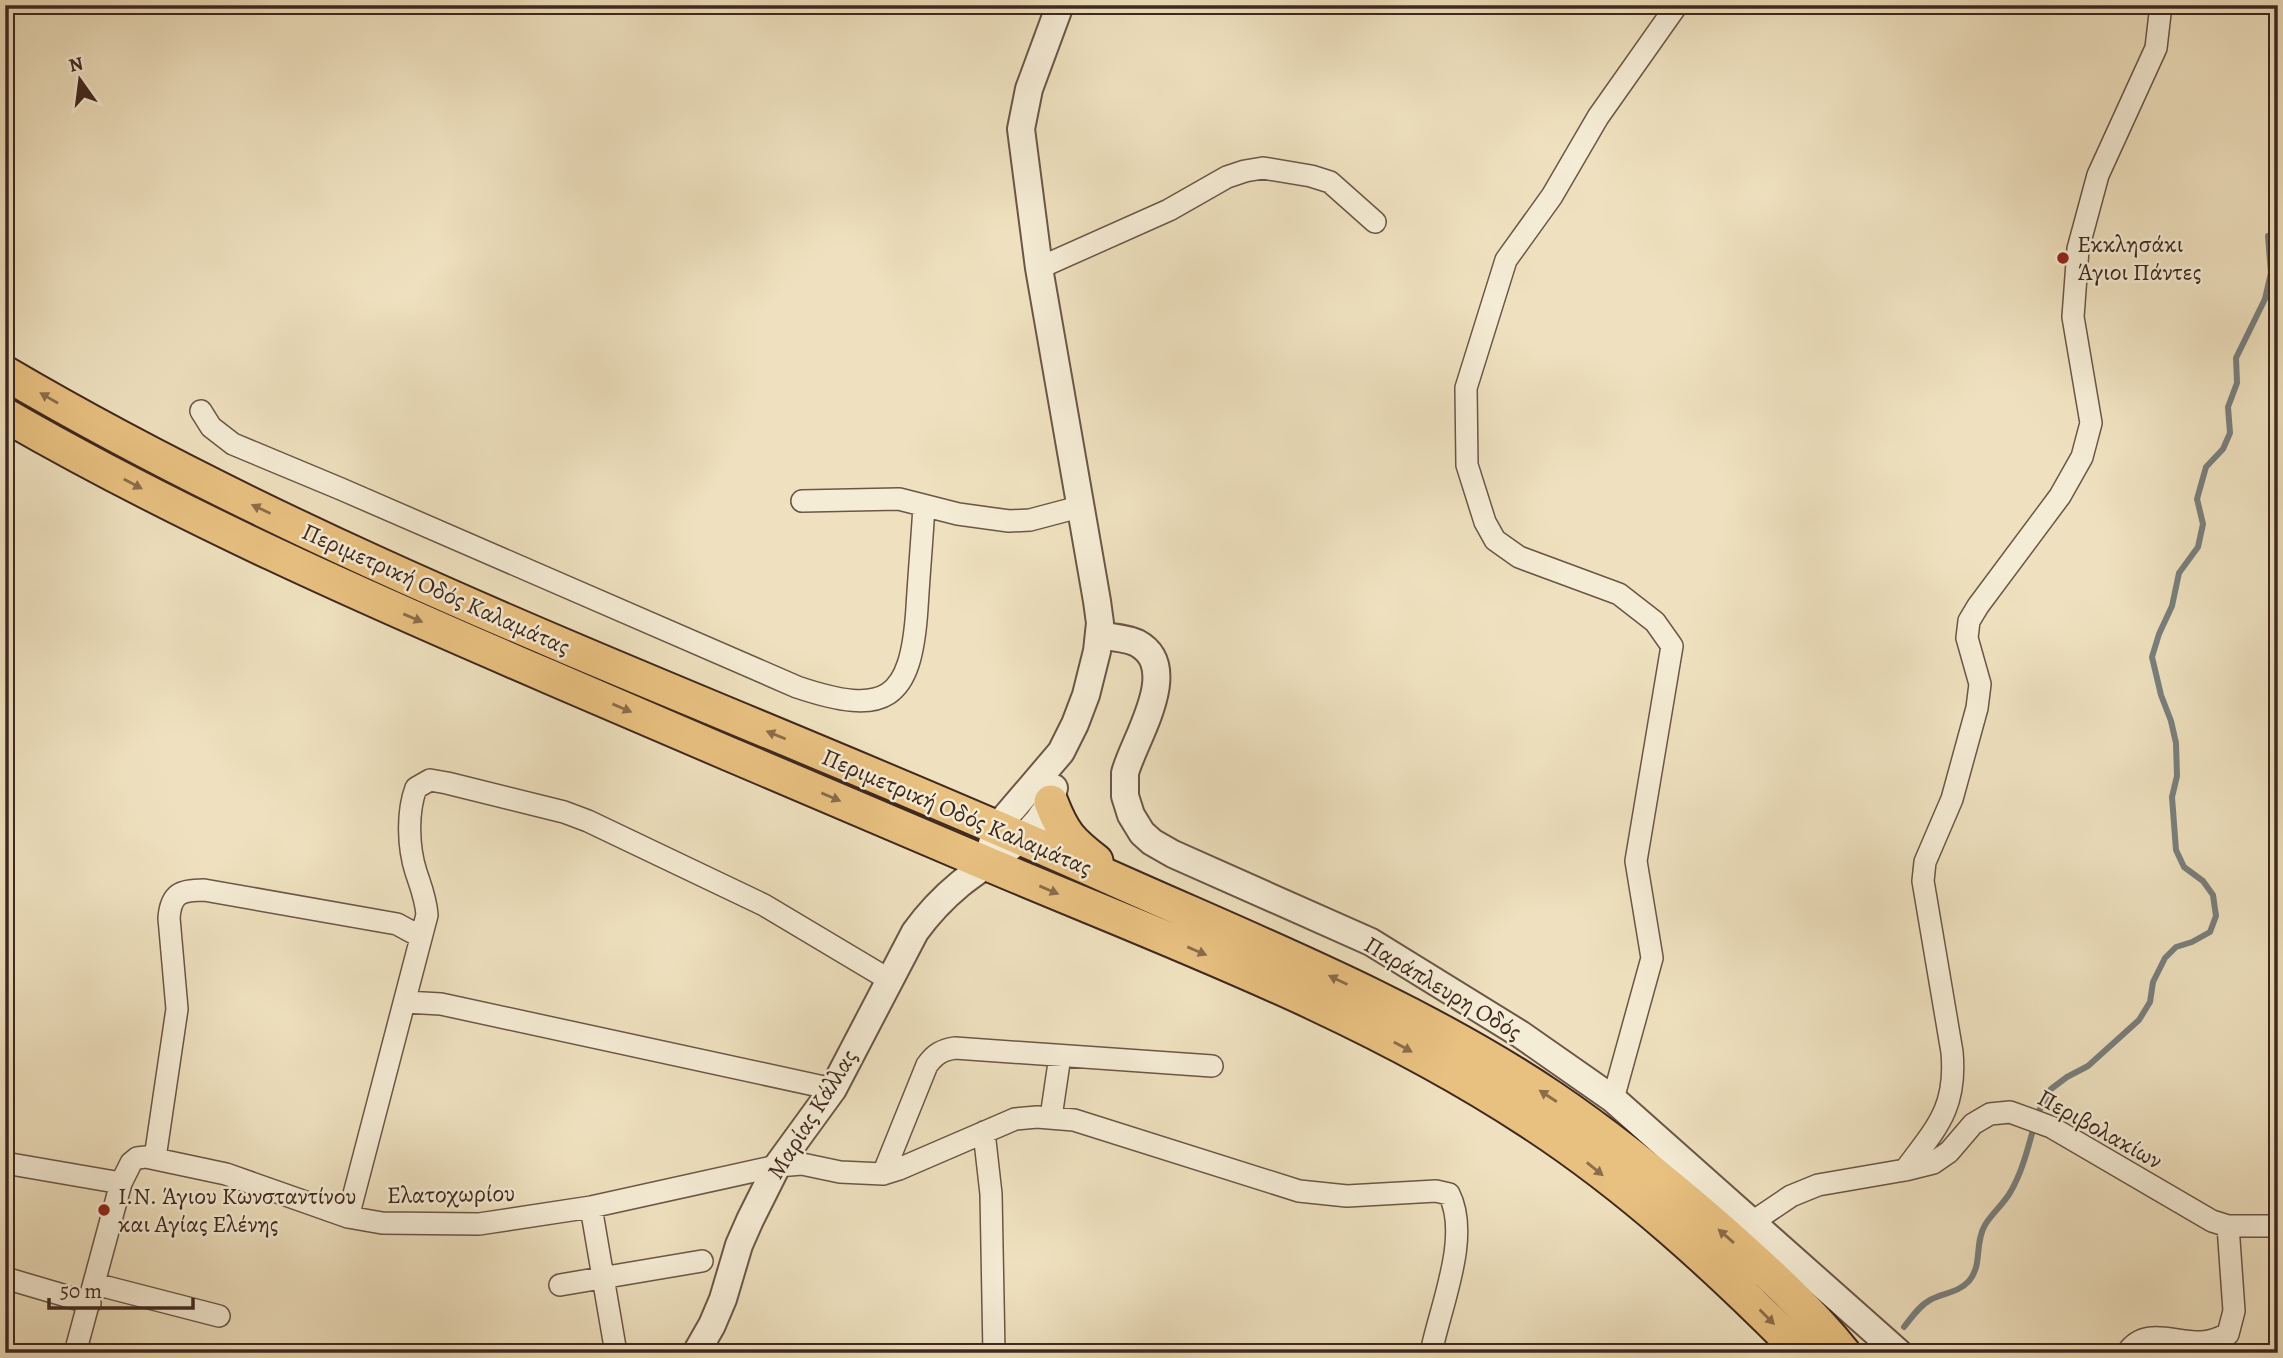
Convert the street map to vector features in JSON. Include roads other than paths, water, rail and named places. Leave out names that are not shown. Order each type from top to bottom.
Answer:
[{"type":"main road","name":"Περιμετρική Οδός Καλαμάτας","points":[[5,373],[183,471],[389,570],[558,645],[1010,833],[1272,948],[1395,1007],[1499,1065],[1595,1129],[1756,1261],[1844,1353]]},
{"type":"main road","name":"Περιμετρική Οδός Καλαμάτας","points":[[5,415],[230,535],[350,591],[1273,983],[1380,1034],[1486,1093],[1576,1153],[1671,1229],[1734,1285],[1802,1353]]},
{"type":"main road","points":[[1052,802],[1062,830],[1077,847],[1148,894]]},
{"type":"street","points":[[1010,833],[1061,752],[1081,710],[1100,636],[1097,601],[1039,268],[1021,129],[1029,89],[1060,5]]},
{"type":"street","points":[[1612,1099],[1652,958],[1636,860],[1672,646],[1655,622],[1619,594],[1519,557],[1495,540],[1485,522],[1468,465],[1466,388],[1506,260],[1552,196],[1598,117],[1677,5]]},
{"type":"street","points":[[1905,1170],[1942,1119],[1951,1097],[1954,1076],[1923,881],[1925,862],[1951,799],[1977,708],[1979,684],[1968,638],[1969,621],[2060,496],[2082,457],[2091,423],[2073,317],[2078,249],[2098,175],[2156,48],[2161,5]]},
{"type":"street","points":[[1039,268],[1169,210],[1227,177],[1263,168],[1330,182],[1375,222]]},
{"type":"street","points":[[201,411],[211,427],[233,444],[378,504],[797,687],[852,702],[888,693],[896,688],[908,669],[915,635],[924,506]]},
{"type":"street","points":[[802,501],[898,499],[979,518],[1009,522],[1030,520],[1079,508]]},
{"type":"street","name":"Παράπλευρη Οδός","points":[[1100,636],[1139,644],[1148,653],[1156,670],[1157,691],[1125,773],[1125,796],[1142,834],[1173,855],[1371,942],[1520,1034],[1612,1099],[1899,1353]]},
{"type":"street","points":[[1010,833],[1052,802],[1061,752]]},
{"type":"street","points":[[348,1217],[427,915],[426,896],[412,852],[411,802],[416,788],[430,780],[538,805],[588,821],[764,905],[888,979]]},
{"type":"street","name":"Μαρίας Κάλλας","points":[[696,1353],[723,1299],[739,1245],[778,1166],[833,1089],[888,979],[915,932],[932,910],[986,863],[1010,833]]},
{"type":"street","points":[[155,1158],[177,1009],[169,918],[170,904],[177,895],[190,890],[204,890],[397,924],[421,937]]},
{"type":"street","points":[[405,1002],[454,1007],[833,1089]]},
{"type":"street","points":[[883,1174],[927,1065],[934,1055],[944,1049],[1212,1066]]},
{"type":"street","points":[[1051,1117],[1060,1056]]},
{"type":"street","name":"Περιβολακίων","points":[[1751,1223],[1791,1196],[1818,1185],[1933,1163],[1949,1152],[1973,1124],[1990,1114],[2010,1112],[2051,1127],[2199,1216],[2228,1226],[2278,1226]]},
{"type":"street","points":[[883,1174],[1015,1119],[1051,1117],[1083,1123],[1298,1191],[1347,1196],[1436,1191],[1449,1194],[1457,1219],[1453,1262],[1431,1353]]},
{"type":"street","points":[[985,1132],[991,1194],[994,1353]]},
{"type":"street","name":"Ελατοχωρίου","points":[[121,1183],[131,1163],[140,1157],[155,1158],[226,1174],[348,1217],[382,1223],[479,1224],[591,1207],[778,1166],[802,1164],[840,1172],[883,1174]]},
{"type":"street","points":[[5,1163],[121,1183],[75,1353]]},
{"type":"street","points":[[591,1207],[616,1353]]},
{"type":"street","points":[[2127,1353],[2134,1342],[2146,1338],[2202,1342],[2228,1334],[2234,1311],[2228,1226]]},
{"type":"street","points":[[560,1285],[702,1261]]},
{"type":"street","points":[[5,1278],[219,1316]]},
{"type":"waterway","points":[[2039,1111],[2051,1089],[2088,1066],[2139,1020],[2150,1002],[2153,982],[2165,958],[2176,947],[2210,932],[2216,916],[2213,895],[2203,881],[2184,867],[2176,850],[2172,797],[2177,776],[2176,743],[2152,657],[2172,606],[2179,573],[2198,547],[2203,524],[2197,499],[2206,467],[2223,449],[2230,433],[2228,407],[2237,383],[2236,358],[2265,299],[2271,273],[2268,236]]},
{"type":"waterway","points":[[1904,1327],[1926,1302],[1960,1288],[1969,1281],[1976,1268],[1982,1232],[2015,1184],[2033,1130]]},
{"type":"place","name":"Εκκλησάκι Άγιοι Πάντες","points":[[2063,258]]},
{"type":"place","name":"Ι.Ν. Άγιου Κωνσταντίνου και Αγίας Ελένης","points":[[104,1210]]}]
